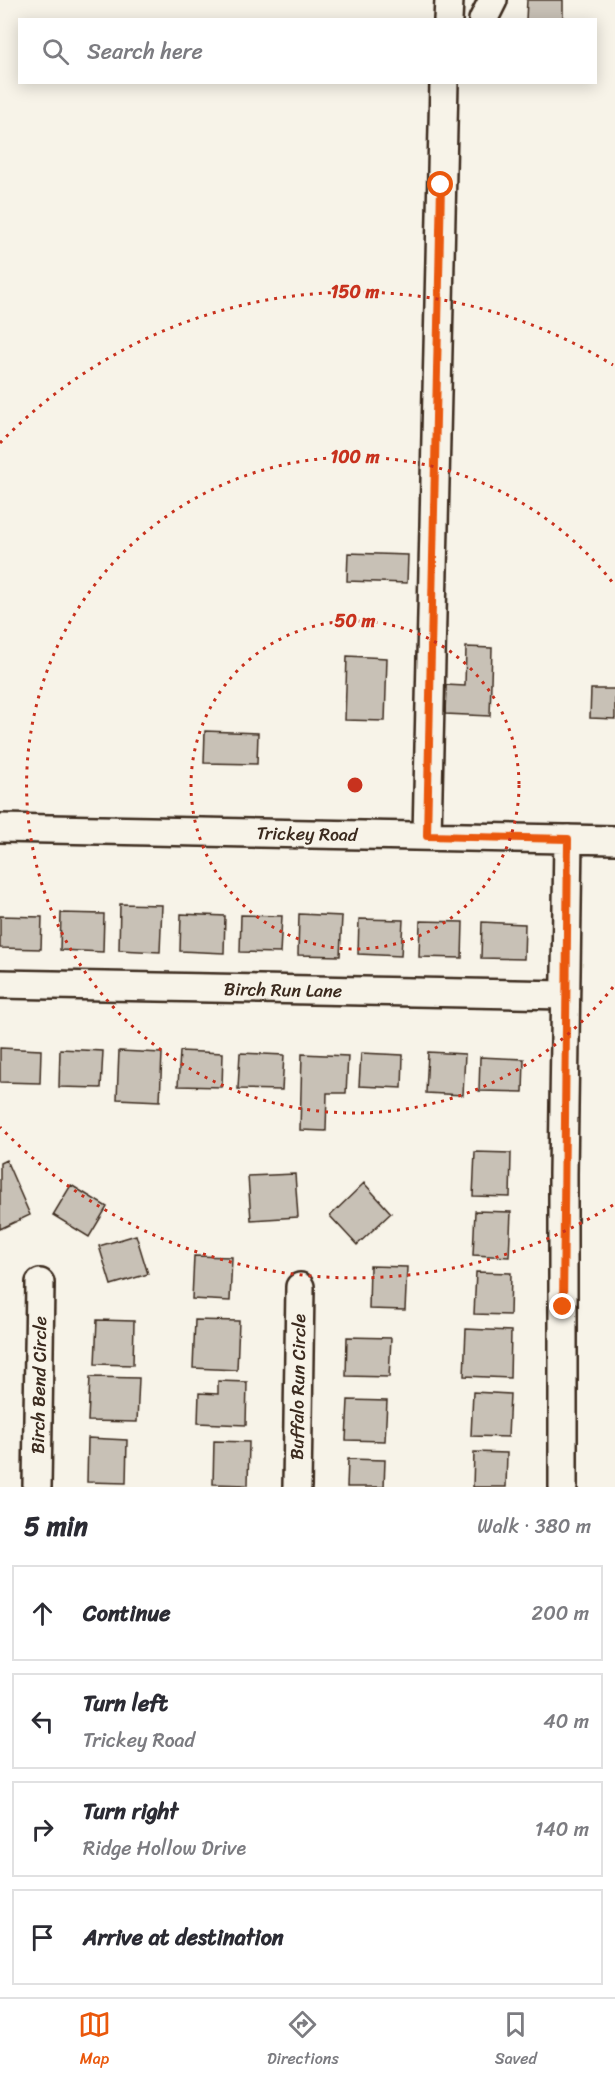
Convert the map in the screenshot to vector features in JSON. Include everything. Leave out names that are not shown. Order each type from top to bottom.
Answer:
[{"type":"street","points":[[448,18],[449,0]]},
{"type":"street","points":[[484,18],[493,0]]},
{"type":"street","points":[[427,836],[444,84]]},
{"type":"street","name":"Trickey Road","points":[[0,828],[615,840]]},
{"type":"street","points":[[563,1487],[568,839]]},
{"type":"street","name":"Birch Run Lane","points":[[0,984],[566,995]]},
{"type":"street","name":"Birch Bend Circle","points":[[37,1487],[40,1283]]},
{"type":"street","name":"Buffalo Run Circle","points":[[297,1487],[300,1287]]},
{"type":"building","points":[[527,0],[563,0],[563,18],[526,18]]},
{"type":"building","points":[[348,553],[408,555],[407,583],[347,581]]},
{"type":"building","points":[[466,647],[492,648],[490,716],[445,714],[446,685],[465,686]]},
{"type":"building","points":[[347,656],[387,658],[385,721],[345,720]]},
{"type":"building","points":[[591,689],[615,689],[615,719],[590,718]]},
{"type":"building","points":[[205,731],[258,733],[257,764],[204,763]]},
{"type":"building","points":[[120,904],[162,905],[160,952],[119,950]]},
{"type":"building","points":[[61,913],[104,914],[103,952],[60,950]]},
{"type":"building","points":[[181,914],[225,916],[224,953],[180,951]]},
{"type":"building","points":[[299,914],[342,916],[340,956],[298,955]]},
{"type":"building","points":[[241,915],[282,916],[280,953],[240,952]]},
{"type":"building","points":[[0,916],[42,917],[41,949],[0,948]]},
{"type":"building","points":[[359,919],[403,920],[401,956],[358,954]]},
{"type":"building","points":[[420,921],[463,922],[462,958],[419,957]]},
{"type":"building","points":[[482,922],[525,924],[524,959],[481,958]]},
{"type":"building","points":[[0,1048],[41,1050],[40,1083],[0,1082]]},
{"type":"building","points":[[60,1049],[103,1051],[101,1088],[59,1087]]},
{"type":"building","points":[[119,1051],[162,1053],[160,1101],[117,1099]]},
{"type":"building","points":[[180,1051],[223,1053],[222,1087],[178,1086]]},
{"type":"building","points":[[428,1052],[465,1054],[463,1095],[426,1093]]},
{"type":"building","points":[[240,1053],[284,1055],[282,1090],[238,1089]]},
{"type":"building","points":[[361,1053],[403,1055],[402,1088],[359,1086]]},
{"type":"building","points":[[302,1054],[348,1056],[346,1093],[327,1093],[326,1131],[300,1130]]},
{"type":"building","points":[[480,1057],[524,1059],[523,1092],[479,1091]]},
{"type":"building","points":[[475,1152],[511,1153],[510,1197],[473,1196]]},
{"type":"building","points":[[6,1160],[30,1215],[0,1229],[0,1163]]},
{"type":"building","points":[[295,1174],[298,1217],[251,1220],[248,1176]]},
{"type":"building","points":[[364,1183],[391,1213],[357,1245],[330,1216]]},
{"type":"building","points":[[71,1185],[107,1207],[89,1237],[53,1215]]},
{"type":"building","points":[[475,1211],[511,1212],[509,1257],[473,1255]]},
{"type":"building","points":[[136,1235],[148,1274],[111,1285],[99,1246]]},
{"type":"building","points":[[194,1256],[232,1257],[230,1301],[192,1299]]},
{"type":"building","points":[[370,1266],[407,1267],[405,1310],[369,1309]]},
{"type":"building","points":[[476,1272],[511,1273],[510,1315],[474,1314]]},
{"type":"building","points":[[97,1320],[134,1321],[133,1365],[95,1364]]},
{"type":"building","points":[[195,1320],[239,1321],[237,1370],[193,1368]]},
{"type":"building","points":[[466,1329],[511,1331],[510,1378],[464,1376]]},
{"type":"building","points":[[347,1337],[391,1338],[389,1377],[346,1376]]},
{"type":"building","points":[[90,1377],[139,1378],[137,1422],[88,1421]]},
{"type":"building","points":[[218,1381],[247,1382],[246,1425],[198,1423],[199,1393],[218,1394]]},
{"type":"building","points":[[473,1392],[510,1394],[508,1437],[471,1436]]},
{"type":"building","points":[[348,1400],[387,1401],[385,1441],[346,1440]]},
{"type":"building","points":[[88,1438],[127,1440],[126,1483],[87,1482]]},
{"type":"building","points":[[214,1441],[249,1442],[248,1485],[213,1484]]},
{"type":"building","points":[[474,1452],[507,1453],[506,1487],[473,1487]]},
{"type":"building","points":[[348,1459],[385,1460],[384,1487],[347,1487]]},
{"type":"route","points":[[441,185],[427,836],[568,839],[563,1307]]}]
